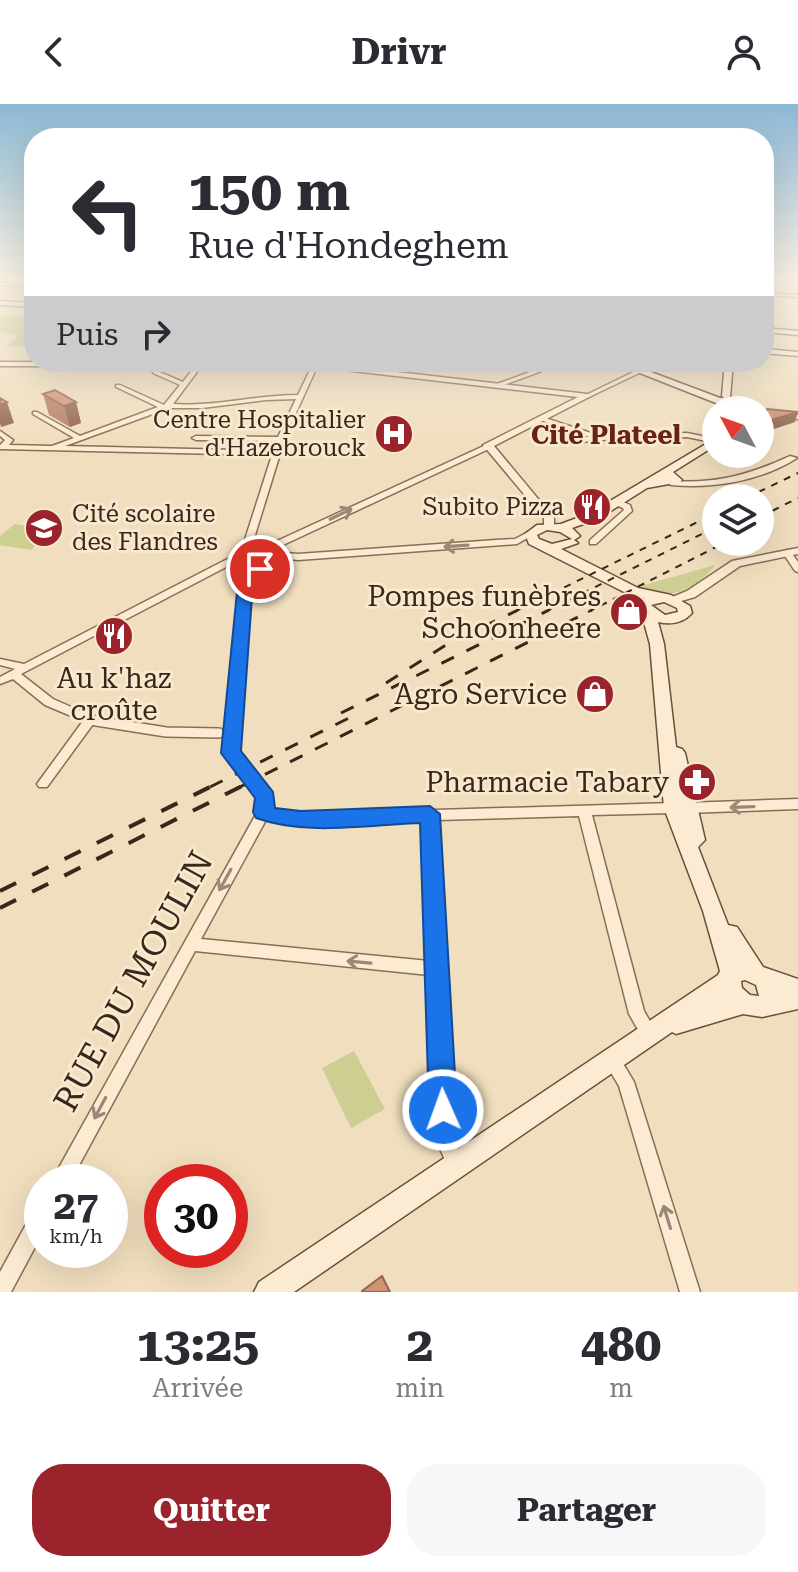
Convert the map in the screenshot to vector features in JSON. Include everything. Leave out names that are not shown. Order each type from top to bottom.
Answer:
[{"type":"main road","points":[[643,372],[709,396]]},
{"type":"main road","points":[[726,396],[728,372]]},
{"type":"main road","points":[[549,548],[573,540],[594,516],[641,487],[666,478],[673,469],[702,451]]},
{"type":"main road","points":[[594,516],[532,533],[533,541],[590,567],[656,604],[670,620]]},
{"type":"main road","points":[[555,527],[573,540],[590,567]]},
{"type":"main road","points":[[656,604],[684,609],[682,617],[670,620],[657,644]]},
{"type":"main road","points":[[656,604],[657,644],[679,808],[745,976],[772,992],[768,1004]]},
{"type":"main road","points":[[745,976],[731,993],[742,1004],[756,1008],[798,999]]},
{"type":"main road","points":[[269,1292],[655,1032],[745,976],[798,989]]},
{"type":"main road","points":[[655,1032],[742,1004]]},
{"type":"street","points":[[774,352],[798,354]]},
{"type":"street","points":[[0,364],[24,364]]},
{"type":"street","points":[[155,372],[185,385]]},
{"type":"street","points":[[167,407],[194,372]]},
{"type":"street","points":[[312,372],[277,453],[243,556],[236,563],[242,574],[230,747],[235,760],[266,797],[263,812],[294,819],[798,804]]},
{"type":"street","points":[[376,372],[587,396]]},
{"type":"street","points":[[499,385],[532,372]]},
{"type":"street","points":[[270,551],[280,543],[470,452],[490,450],[540,418],[638,372]]},
{"type":"street","points":[[118,386],[167,407]]},
{"type":"street","points":[[53,448],[167,407],[210,408],[261,396],[299,397]]},
{"type":"street","points":[[35,413],[77,437]]},
{"type":"street","points":[[774,415],[798,417]]},
{"type":"street","points":[[540,418],[599,438]]},
{"type":"street","points":[[0,433],[9,440],[2,447]]},
{"type":"street","points":[[568,439],[687,435],[702,439]]},
{"type":"street","points":[[196,438],[283,439]]},
{"type":"street","points":[[2,447],[277,453]]},
{"type":"street","points":[[490,450],[555,527]]},
{"type":"street","points":[[666,478],[709,485],[751,477],[793,458]]},
{"type":"street","points":[[593,542],[628,511],[627,507],[616,502]]},
{"type":"street","points":[[0,681],[243,556],[270,551],[298,557],[501,543],[517,541],[532,533]]},
{"type":"street","points":[[250,537],[270,551]]},
{"type":"street","points":[[215,572],[242,574],[260,569],[270,563],[270,551]]},
{"type":"street","points":[[656,604],[694,592],[736,563],[795,560]]},
{"type":"street","points":[[684,609],[735,568],[759,561],[795,560]]},
{"type":"street","points":[[0,662],[27,668]]},
{"type":"street","points":[[14,674],[49,702],[90,720],[166,732],[219,733]]},
{"type":"street","points":[[43,784],[90,720]]},
{"type":"street","points":[[584,810],[637,1014],[655,1032]]},
{"type":"street","name":"RUE DU MOULIN","points":[[70,1164],[263,812]]},
{"type":"street","points":[[430,814],[444,1138],[456,1166]]},
{"type":"street","points":[[190,944],[437,969]]},
{"type":"street","points":[[612,1061],[628,1089],[690,1292]]},
{"type":"street","points":[[0,1292],[24,1248]]},
{"type":"green space","points":[[19,335],[24,335],[24,347],[7,346]]},
{"type":"green space","points":[[15,524],[33,527],[28,533],[35,528],[54,530],[31,550],[0,545],[0,536]]},
{"type":"green space","points":[[715,565],[691,586],[671,594],[650,592],[641,586]]},
{"type":"green space","points":[[354,1051],[385,1109],[351,1128],[322,1068]]},
{"type":"building","points":[[55,390],[76,402],[64,406],[43,394]]},
{"type":"building","points":[[774,410],[798,412],[774,419]]},
{"type":"building","points":[[382,1276],[390,1292],[362,1292],[362,1291]]},
{"type":"railway","points":[[774,485],[798,473]]},
{"type":"railway","points":[[774,510],[798,498]]},
{"type":"railway","points":[[514,612],[702,520]]},
{"type":"railway","points":[[545,612],[702,534]]},
{"type":"railway","points":[[588,612],[702,554]]},
{"type":"railway","points":[[386,683],[446,645],[518,610]]},
{"type":"railway","points":[[341,713],[549,610]]},
{"type":"railway","points":[[240,787],[592,610]]},
{"type":"railway","points":[[210,787],[355,715]]},
{"type":"railway","points":[[0,891],[214,785]]},
{"type":"railway","points":[[0,908],[244,785]]},
{"type":"place","name":"Centre Hospitalier d'Hazebrouck","points":[[394,434]]},
{"type":"place","name":"Subito Pizza","points":[[592,507]]},
{"type":"place","name":"Cité scolaire des Flandres","points":[[44,528]]},
{"type":"place","name":"Pompes funèbres Schoonheere","points":[[629,612]]},
{"type":"place","name":"Au k'haz croûte","points":[[114,636]]},
{"type":"place","name":"Agro Service","points":[[595,694]]},
{"type":"place","name":"Pharmacie Tabary","points":[[697,782]]},
{"type":"district","name":"Cité Plateel","points":[[606,435]]},
{"type":"route","points":[[260,569],[246,582],[231,753],[266,797],[263,812],[275,816],[301,819],[430,814],[443,1110]]}]
